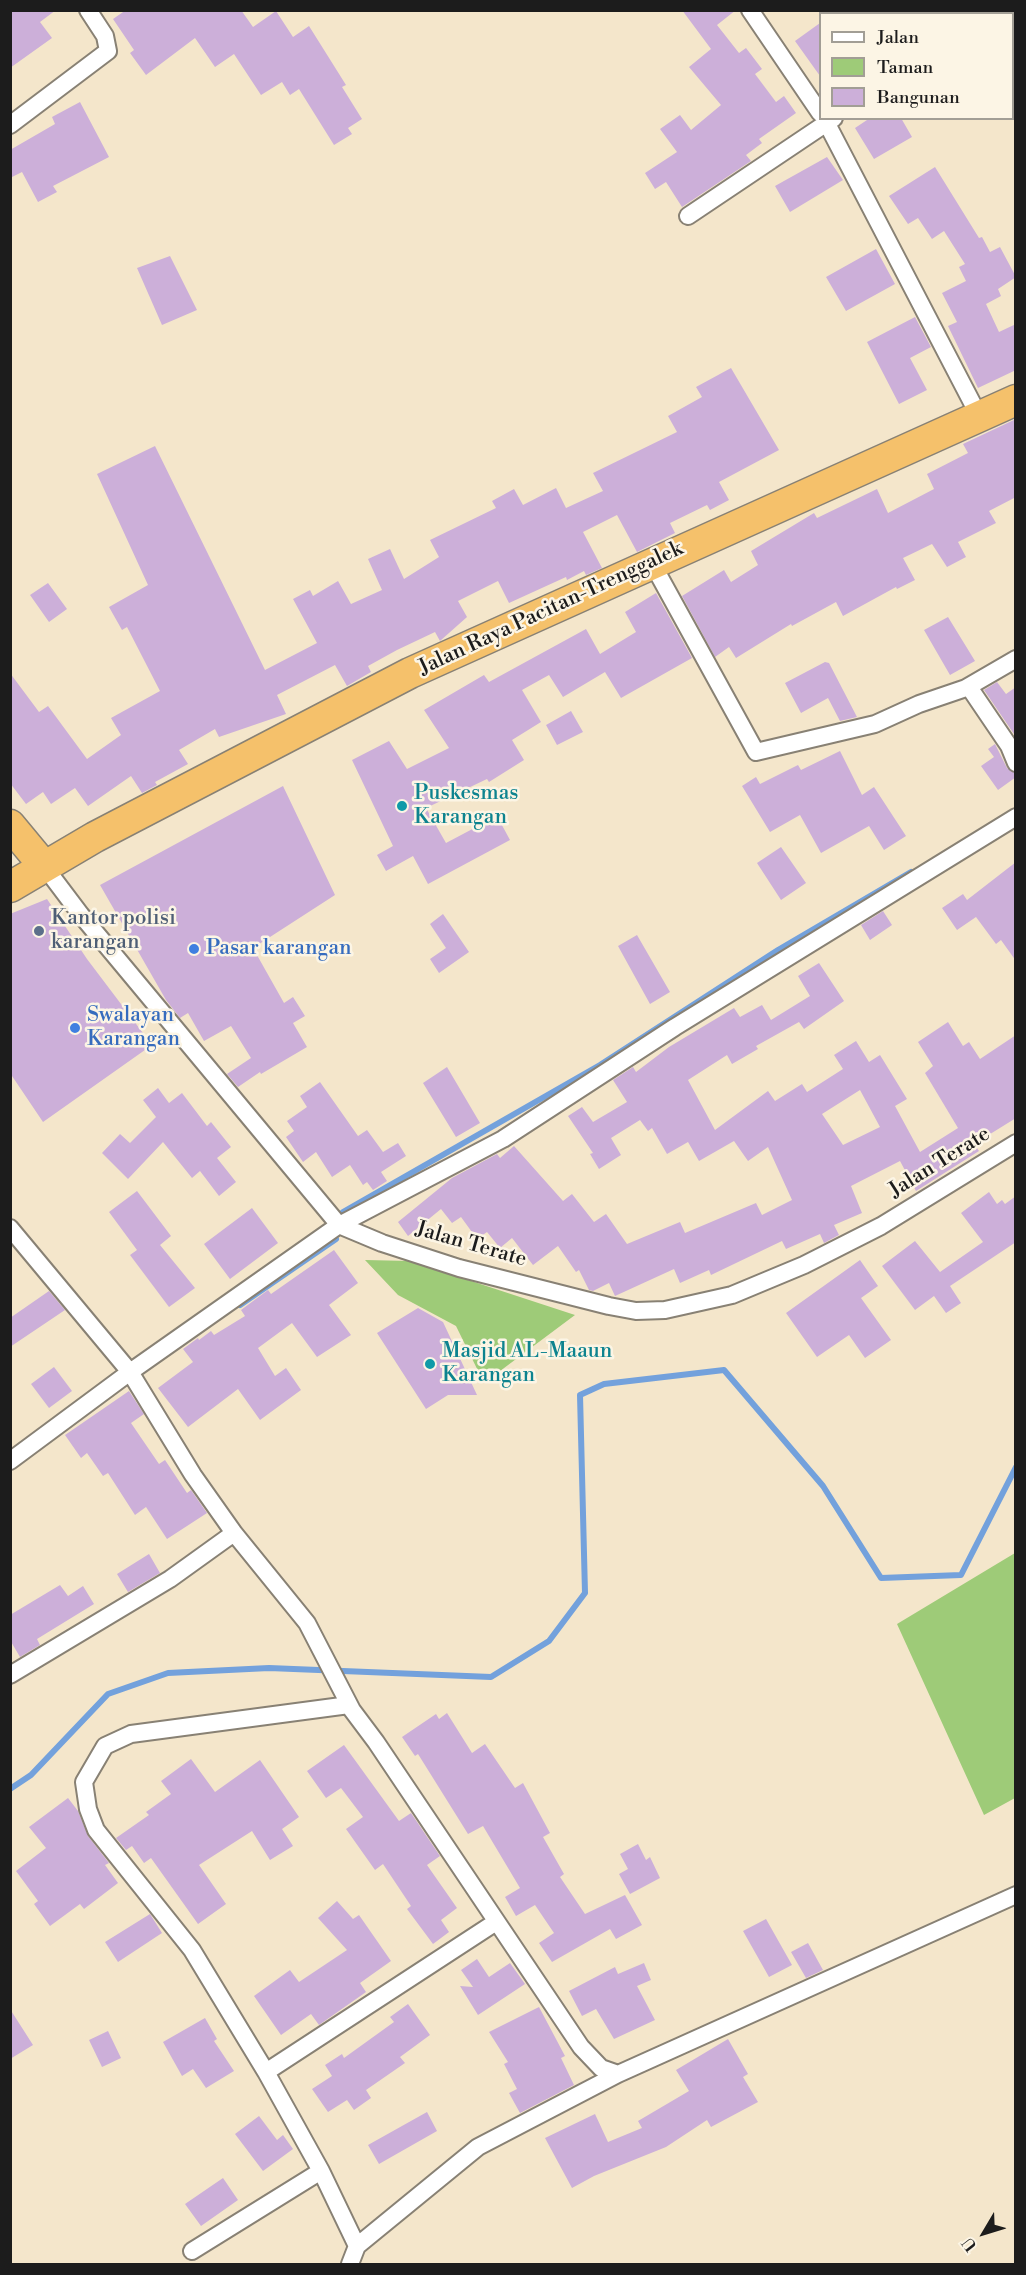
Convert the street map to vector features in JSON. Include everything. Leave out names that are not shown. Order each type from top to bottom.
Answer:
[{"type":"highway","name":"Jalan Raya Pacitan-Trenggalek","points":[[10,887],[96,837],[410,673],[978,414],[1016,399]]},
{"type":"highway","points":[[10,825],[44,866]]},
{"type":"street","points":[[10,125],[108,51],[105,36],[88,10]]},
{"type":"street","points":[[750,10],[819,108]]},
{"type":"street","points":[[688,216],[823,120]]},
{"type":"street","points":[[827,120],[978,414]]},
{"type":"street","points":[[652,563],[756,752],[875,724],[969,687],[1016,659]]},
{"type":"street","points":[[969,687],[1009,746],[1016,764]]},
{"type":"street","points":[[10,1461],[129,1372],[339,1225],[503,1139],[675,1027],[1016,817]]},
{"type":"street","name":"Jalan Terate","points":[[44,866],[81,915],[339,1225],[382,1243],[459,1268],[636,1311],[665,1310],[732,1295],[804,1265],[880,1226],[1016,1143]]},
{"type":"street","points":[[10,1228],[129,1372],[193,1475],[234,1533],[310,1629],[347,1700],[590,2058],[601,2068],[618,2074]]},
{"type":"street","points":[[10,1675],[170,1579],[234,1533]]},
{"type":"street","points":[[347,1700],[131,1734],[105,1746],[84,1782],[88,1809],[96,1830],[192,1950],[266,2072],[321,2171],[357,2246]]},
{"type":"street","points":[[350,2265],[357,2246],[478,2146],[618,2074],[1016,1895]]},
{"type":"street","points":[[266,2072],[496,1922]]},
{"type":"street","points":[[192,2252],[321,2171]]},
{"type":"green space","points":[[365,1260],[410,1261],[575,1315],[484,1383],[456,1326],[398,1295]]},
{"type":"green space","points":[[1015,1553],[1015,1798],[984,1815],[897,1624]]},
{"type":"building","points":[[10,10],[56,10],[40,22],[52,38],[10,68]]},
{"type":"building","points":[[126,10],[241,10],[253,27],[276,11],[293,37],[309,26],[346,85],[342,87],[362,119],[348,128],[352,134],[334,145],[299,89],[290,95],[282,82],[261,95],[234,54],[215,67],[195,38],[146,75],[130,53],[134,50],[113,19]]},
{"type":"building","points":[[682,10],[736,10],[717,25],[739,53],[746,48],[762,69],[755,74],[776,102],[784,96],[796,113],[759,139],[762,143],[746,155],[751,161],[682,207],[666,182],[655,189],[645,173],[677,152],[660,129],[680,115],[691,130],[721,105],[689,67],[711,49]]},
{"type":"building","points":[[819,24],[819,75],[795,41]]},
{"type":"building","points":[[80,102],[109,157],[53,186],[57,192],[38,202],[22,172],[10,178],[10,150],[55,124],[52,117]]},
{"type":"building","points":[[867,120],[902,120],[912,137],[874,159],[855,128]]},
{"type":"building","points":[[827,157],[843,180],[790,212],[775,186]]},
{"type":"building","points":[[935,167],[979,238],[982,237],[990,252],[1000,247],[1016,277],[998,289],[1001,296],[986,304],[999,332],[1016,324],[1016,370],[978,388],[948,326],[957,322],[942,293],[966,281],[959,267],[965,264],[944,231],[932,239],[918,218],[908,224],[889,196]]},
{"type":"building","points":[[876,249],[895,284],[846,311],[826,277]]},
{"type":"building","points":[[170,256],[197,310],[162,325],[137,268]]},
{"type":"building","points":[[915,317],[931,347],[910,358],[927,390],[899,404],[867,342]]},
{"type":"building","points":[[731,368],[779,450],[719,482],[729,500],[710,510],[707,505],[670,523],[675,533],[637,552],[617,515],[583,532],[602,568],[586,575],[584,571],[567,580],[566,577],[509,603],[498,581],[458,601],[467,617],[440,641],[435,632],[397,650],[368,666],[371,672],[347,686],[335,665],[277,695],[286,714],[219,737],[215,729],[179,750],[188,764],[155,782],[157,785],[142,793],[131,776],[88,806],[75,788],[51,804],[43,792],[26,804],[10,783],[10,673],[39,712],[48,706],[87,759],[121,735],[111,718],[160,691],[127,627],[122,630],[109,607],[148,585],[97,474],[155,446],[265,670],[317,643],[293,599],[310,590],[313,596],[338,581],[351,604],[382,590],[368,559],[390,549],[404,579],[439,557],[430,540],[496,508],[492,501],[514,489],[523,505],[556,488],[566,508],[603,491],[593,473],[677,432],[668,416],[702,397],[696,387]]},
{"type":"building","points":[[1016,419],[1016,497],[989,511],[996,523],[958,542],[966,557],[947,567],[932,544],[903,558],[915,580],[897,589],[896,587],[843,616],[836,602],[792,626],[791,624],[736,658],[729,647],[715,657],[682,596],[724,570],[731,582],[758,565],[751,551],[814,513],[817,518],[877,489],[888,513],[934,489],[927,474],[968,453],[963,444]]},
{"type":"building","points":[[48,583],[67,609],[49,622],[30,595]]},
{"type":"building","points":[[656,593],[692,658],[621,698],[605,672],[563,697],[549,675],[522,690],[541,722],[512,740],[524,760],[489,782],[487,779],[426,808],[446,843],[497,816],[510,840],[428,884],[413,856],[386,871],[377,855],[393,846],[352,760],[389,741],[407,769],[449,748],[424,710],[484,675],[489,682],[586,629],[600,654],[636,632],[625,612]]},
{"type":"building","points":[[948,617],[975,661],[950,675],[924,630]]},
{"type":"building","points":[[825,662],[829,663],[857,717],[840,721],[828,698],[801,713],[785,683]]},
{"type":"building","points":[[997,682],[1006,694],[1016,687],[1016,737],[984,690]]},
{"type":"building","points":[[571,711],[583,732],[557,745],[546,725]]},
{"type":"building","points":[[995,744],[1007,768],[1016,773],[1016,777],[998,790],[981,766],[994,757],[988,749]]},
{"type":"building","points":[[840,751],[862,795],[874,787],[906,836],[884,850],[869,826],[821,853],[800,815],[770,832],[742,786],[756,777],[760,784],[798,765],[801,770]]},
{"type":"building","name":"Pasar karangan","points":[[283,786],[335,895],[253,948],[284,1003],[293,997],[305,1016],[293,1023],[307,1047],[261,1074],[260,1072],[238,1087],[227,1074],[251,1058],[231,1026],[204,1041],[188,1013],[180,1018],[166,1000],[100,885]]},
{"type":"building","points":[[781,847],[806,883],[781,900],[757,863]]},
{"type":"building","points":[[1016,862],[1016,961],[1001,940],[996,944],[976,917],[957,930],[942,908],[963,894],[967,900]]},
{"type":"building","name":"Swalayan Karangan","points":[[47,899],[87,959],[152,1045],[43,1122],[10,1073],[10,914]]},
{"type":"building","points":[[883,911],[892,925],[870,940],[861,925]]},
{"type":"building","points":[[443,914],[469,952],[439,973],[430,959],[446,948],[430,924]]},
{"type":"building","points":[[637,935],[670,992],[650,1004],[618,946]]},
{"type":"building","points":[[819,963],[844,1001],[804,1029],[799,1022],[756,1046],[758,1049],[732,1064],[727,1055],[688,1080],[715,1130],[768,1091],[775,1101],[802,1084],[807,1092],[843,1069],[834,1055],[856,1041],[869,1062],[880,1055],[907,1099],[895,1106],[920,1152],[958,1128],[925,1073],[933,1066],[918,1042],[948,1022],[963,1046],[969,1042],[980,1059],[1016,1035],[1016,1118],[974,1144],[979,1151],[916,1191],[900,1161],[851,1186],[862,1213],[834,1225],[839,1235],[824,1243],[820,1234],[786,1249],[782,1241],[711,1275],[709,1270],[680,1283],[674,1269],[615,1296],[609,1283],[593,1291],[589,1290],[579,1270],[576,1272],[558,1246],[533,1265],[512,1238],[500,1248],[487,1232],[477,1239],[461,1217],[452,1223],[441,1209],[408,1236],[398,1222],[452,1178],[497,1154],[500,1158],[514,1146],[563,1201],[572,1194],[594,1222],[606,1214],[627,1244],[680,1222],[685,1233],[756,1203],[762,1215],[792,1200],[768,1147],[748,1161],[734,1141],[699,1161],[688,1142],[667,1154],[652,1128],[648,1131],[640,1120],[611,1138],[621,1155],[599,1169],[590,1154],[593,1153],[568,1116],[582,1107],[593,1122],[627,1102],[613,1080],[633,1067],[636,1072],[669,1047],[734,1008],[740,1017],[762,1005],[771,1020],[810,996],[798,976]],"holes":[[[860,1090],[880,1127],[843,1145],[822,1114]]]},
{"type":"building","points":[[447,1067],[480,1123],[456,1137],[423,1083]]},
{"type":"building","points":[[320,1082],[358,1136],[367,1130],[383,1152],[398,1143],[406,1156],[381,1172],[387,1181],[373,1190],[367,1182],[363,1185],[350,1165],[332,1177],[316,1152],[303,1162],[286,1137],[294,1131],[287,1121],[307,1107],[300,1096]]},
{"type":"building","points":[[158,1088],[169,1103],[182,1093],[207,1126],[211,1122],[231,1147],[217,1158],[236,1182],[219,1196],[200,1171],[192,1178],[163,1142],[128,1179],[102,1153],[120,1134],[130,1143],[156,1117],[143,1100]]},
{"type":"building","points":[[137,1191],[171,1236],[160,1245],[195,1288],[169,1307],[130,1255],[137,1250],[109,1212]]},
{"type":"building","points":[[989,1192],[997,1204],[1002,1200],[1005,1204],[1016,1196],[1016,1242],[950,1286],[961,1303],[946,1313],[934,1296],[915,1310],[882,1266],[915,1241],[940,1272],[983,1242],[961,1213]]},
{"type":"building","points":[[252,1208],[278,1243],[230,1279],[204,1244]]},
{"type":"building","points":[[334,1250],[358,1283],[329,1305],[351,1335],[317,1357],[292,1323],[258,1348],[275,1376],[286,1368],[301,1390],[260,1420],[238,1389],[188,1427],[158,1388],[193,1362],[183,1349],[211,1331],[214,1335],[245,1316],[241,1310],[268,1290],[271,1294]]},
{"type":"building","points":[[860,1260],[878,1286],[861,1298],[891,1340],[865,1358],[849,1335],[817,1357],[786,1313]]},
{"type":"building","points":[[49,1291],[65,1310],[10,1347],[10,1318]]},
{"type":"building","name":"Masjid AL-Maaun Karangan","points":[[418,1308],[443,1322],[477,1395],[448,1395],[426,1409],[377,1333]]},
{"type":"building","points":[[54,1367],[72,1391],[49,1408],[31,1384]]},
{"type":"building","points":[[129,1391],[144,1414],[131,1423],[159,1464],[165,1460],[187,1493],[191,1490],[207,1513],[167,1539],[146,1507],[135,1515],[108,1473],[103,1476],[87,1453],[81,1458],[65,1435]]},
{"type":"building","points":[[149,1554],[160,1573],[128,1592],[117,1574]]},
{"type":"building","points":[[60,1585],[68,1596],[83,1586],[94,1604],[37,1639],[40,1645],[20,1657],[10,1640],[10,1615]]},
{"type":"building","points":[[447,1713],[472,1753],[485,1744],[515,1788],[523,1783],[550,1833],[543,1837],[564,1874],[560,1877],[585,1914],[625,1895],[642,1925],[616,1939],[610,1929],[552,1962],[539,1943],[554,1933],[535,1905],[516,1916],[505,1897],[520,1888],[483,1826],[468,1834],[418,1754],[415,1756],[402,1737],[436,1714],[439,1719]]},
{"type":"building","points":[[344,1745],[399,1821],[411,1813],[440,1856],[427,1865],[457,1908],[441,1920],[449,1932],[433,1944],[407,1909],[411,1906],[383,1864],[375,1870],[346,1829],[363,1817],[341,1788],[326,1798],[307,1771]]},
{"type":"building","points":[[191,1759],[215,1792],[260,1760],[299,1817],[282,1829],[293,1846],[270,1860],[252,1831],[199,1865],[226,1904],[198,1924],[151,1858],[144,1863],[132,1846],[126,1850],[116,1838],[149,1815],[146,1812],[171,1794],[161,1781]]},
{"type":"building","points":[[68,1798],[78,1811],[88,1836],[109,1863],[105,1865],[118,1883],[84,1909],[80,1904],[50,1926],[34,1904],[38,1901],[16,1871],[46,1848],[29,1827]]},
{"type":"building","points":[[638,1844],[646,1860],[650,1857],[660,1878],[630,1894],[619,1874],[628,1869],[620,1854]]},
{"type":"building","points":[[337,1901],[353,1919],[359,1915],[391,1961],[360,1983],[366,1992],[319,2025],[311,2014],[281,2035],[254,1996],[290,1970],[299,1982],[347,1950],[318,1918]]},
{"type":"building","points":[[150,1914],[162,1933],[118,1962],[105,1942]]},
{"type":"building","points":[[766,1919],[792,1965],[769,1977],[743,1931]]},
{"type":"building","points":[[808,1943],[823,1970],[806,1978],[791,1952]]},
{"type":"building","points":[[477,1959],[489,1977],[510,1963],[525,1984],[478,2015],[460,1986],[473,1987],[461,1970]]},
{"type":"building","points":[[644,1963],[651,1980],[637,1986],[655,2020],[614,2039],[596,2009],[582,2016],[569,1991],[615,1967],[618,1974]]},
{"type":"building","points":[[408,2004],[430,2035],[400,2057],[405,2063],[366,2090],[371,2098],[354,2110],[347,2100],[328,2112],[312,2089],[332,2076],[325,2065],[342,2054],[344,2058],[394,2022],[390,2017]]},
{"type":"building","points":[[539,2007],[565,2056],[561,2058],[574,2085],[520,2113],[509,2093],[517,2089],[504,2064],[508,2062],[489,2032]]},
{"type":"building","points":[[10,2009],[33,2045],[10,2059]]},
{"type":"building","points":[[205,2018],[217,2039],[214,2041],[234,2071],[206,2088],[193,2069],[182,2076],[163,2042]]},
{"type":"building","points":[[108,2031],[121,2058],[102,2067],[89,2040]]},
{"type":"building","points":[[728,2039],[748,2074],[743,2077],[758,2102],[711,2127],[707,2120],[666,2147],[594,2176],[572,2188],[545,2138],[595,2114],[608,2142],[642,2128],[638,2121],[689,2091],[676,2070]]},
{"type":"building","points":[[427,2112],[437,2131],[379,2164],[368,2145]]},
{"type":"building","points":[[259,2116],[277,2140],[283,2135],[293,2149],[263,2171],[235,2134]]},
{"type":"building","points":[[223,2178],[238,2200],[201,2226],[185,2204]]},
{"type":"waterway","points":[[343,1212],[600,1065],[778,950],[911,872]]},
{"type":"waterway","points":[[240,1305],[336,1239]]},
{"type":"waterway","points":[[10,1789],[31,1775],[108,1694],[168,1673],[269,1668],[491,1677],[549,1641],[585,1593],[580,1395],[604,1384],[724,1370],[823,1486],[881,1578],[961,1575],[1016,1467]]},
{"type":"place","name":"Puskesmas Karangan","points":[[402,806]]},
{"type":"place","name":"Kantor polisi karangan","points":[[39,931]]},
{"type":"place","name":"Pasar karangan","points":[[194,949]]},
{"type":"place","name":"Swalayan Karangan","points":[[75,1028]]},
{"type":"place","name":"Masjid AL-Maaun Karangan","points":[[430,1364]]}]
